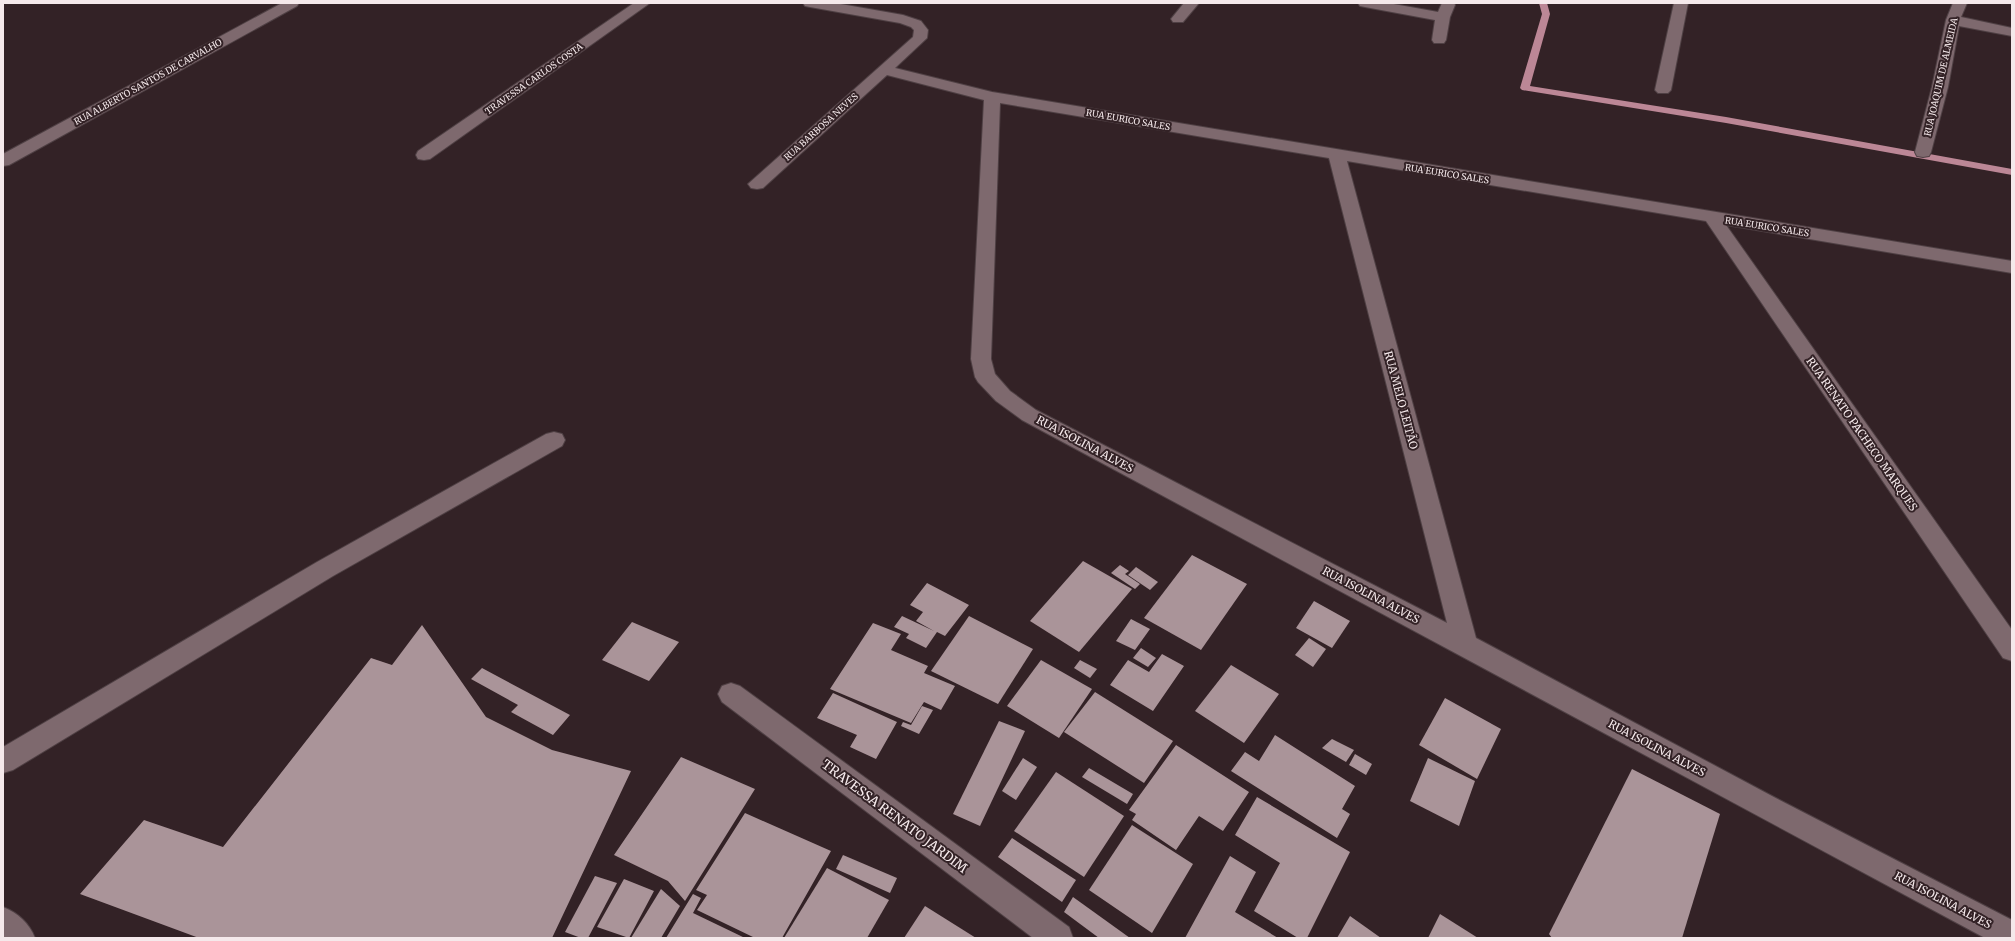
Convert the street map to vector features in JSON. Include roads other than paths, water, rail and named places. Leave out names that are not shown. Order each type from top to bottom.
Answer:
[{"type":"street","name":"RUA ALBERTO SANTOS DE CARVALHO","points":[[3,161],[292,3]]},
{"type":"street","name":"TRAVESSA CARLOS COSTA","points":[[424,155],[643,3]]},
{"type":"street","name":"RUA BARBOSA NEVES","points":[[757,184],[920,38],[921,30],[916,24],[903,19],[810,3]]},
{"type":"street","points":[[1178,19],[1192,3]]},
{"type":"street","points":[[1365,3],[1443,17]]},
{"type":"street","points":[[1440,40],[1443,17],[1448,3]]},
{"type":"street","points":[[1663,90],[1681,3]]},
{"type":"street","name":"RUA JOAQUIM DE ALMEIDA","points":[[1923,152],[1940,87],[1953,20],[1960,3]]},
{"type":"street","points":[[1953,20],[2012,32]]},
{"type":"street","name":"RUA EURICO SALES","points":[[885,70],[992,97],[1337,156],[2012,267]]},
{"type":"street","name":"RUA ISOLINA ALVES","points":[[992,97],[981,359],[985,377],[1002,396],[1029,415],[1465,644],[1760,804],[2012,936]]},
{"type":"street","name":"RUA MELO LEITÃO","points":[[1337,156],[1465,644]]},
{"type":"street","name":"RUA RENATO PACHECO MARQUES","points":[[1712,218],[2012,650]]},
{"type":"street","points":[[3,761],[325,569],[554,440]]},
{"type":"street","name":"TRAVESSA RENATO JARDIM","points":[[732,694],[1058,938]]},
{"type":"street","points":[[3,922],[20,938]]},
{"type":"waterway","points":[[1543,3],[1546,14],[1525,88],[1726,120],[2012,172]]}]
